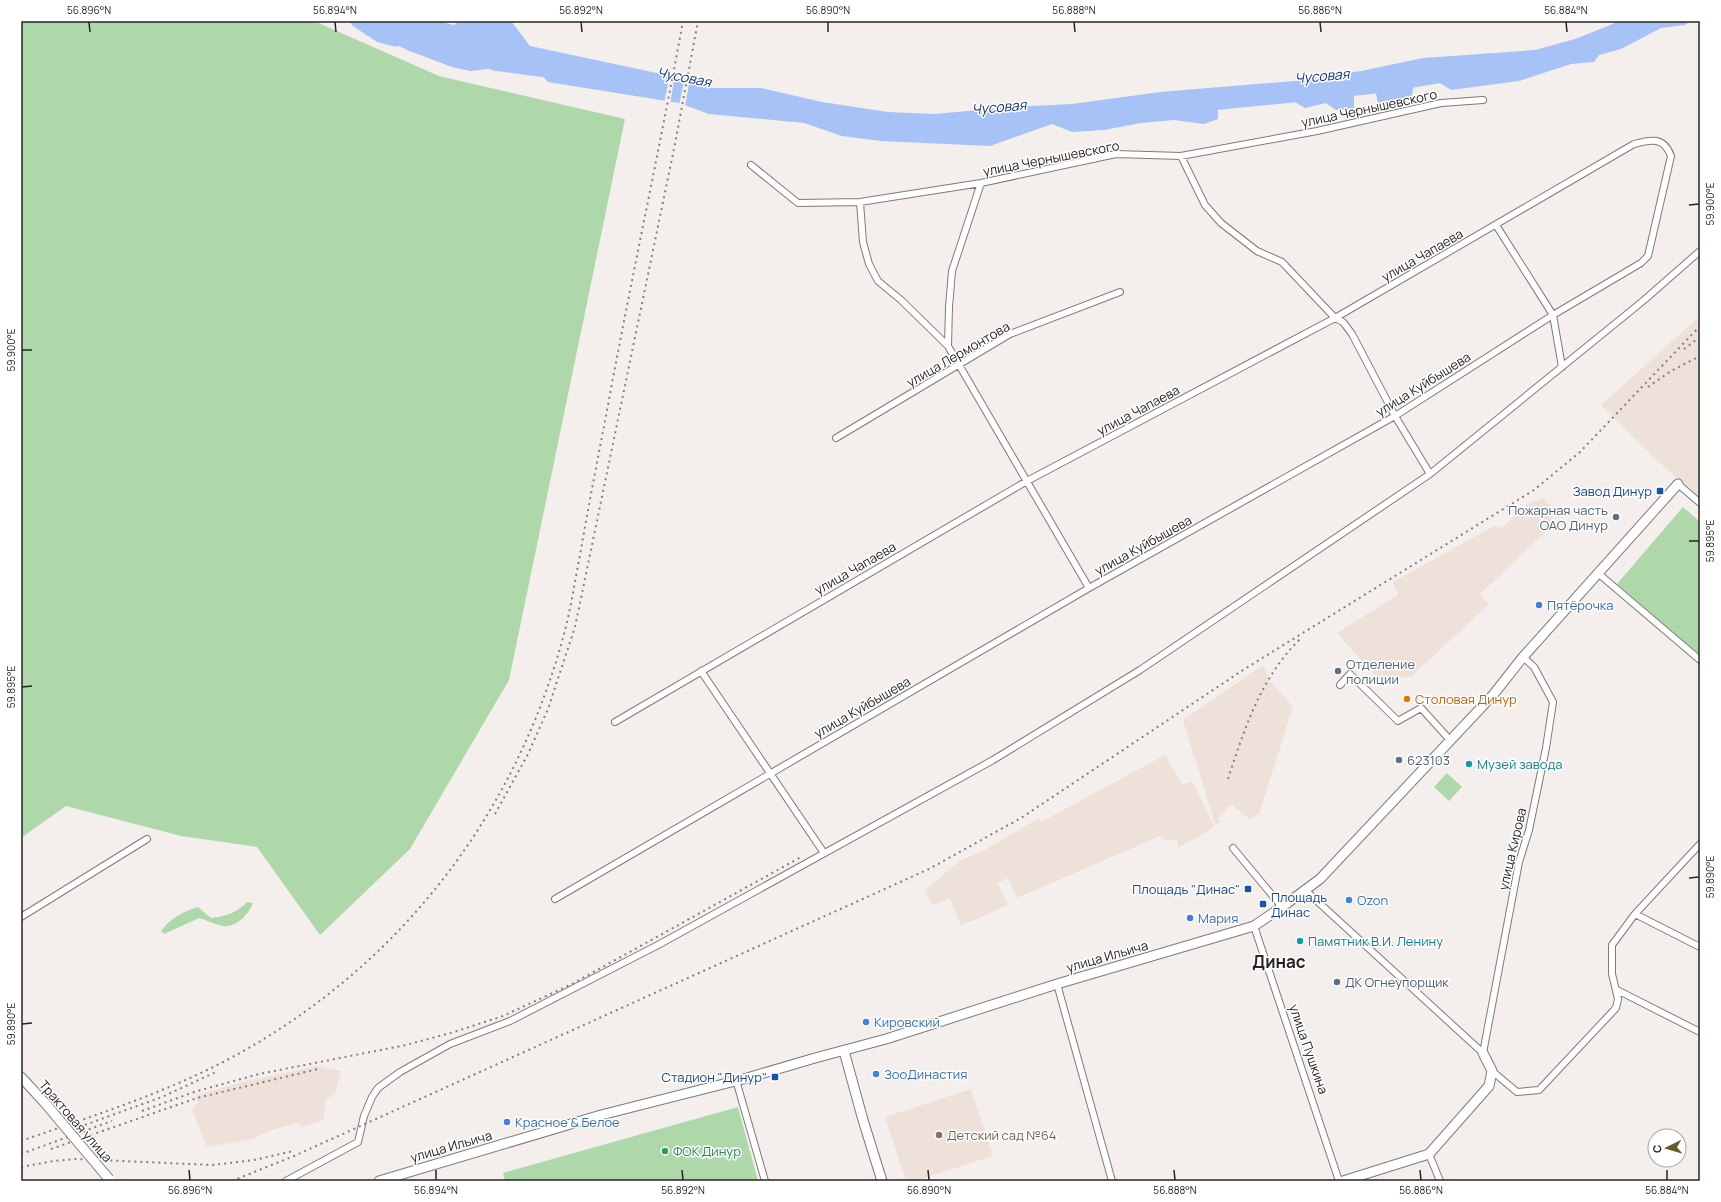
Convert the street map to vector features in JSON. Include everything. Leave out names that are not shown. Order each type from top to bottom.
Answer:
[{"type":"street","name":"улица Чернышевского","points":[[751,165],[798,203],[860,202],[981,183],[1116,154],[1181,156],[1317,130],[1441,103],[1483,100]]},
{"type":"street","name":"улица Чапаева","points":[[615,722],[1026,481],[1336,318],[1634,144],[1648,140],[1662,142],[1668,148],[1671,156]]},
{"type":"street","points":[[1181,156],[1205,205],[1221,223],[1257,251],[1282,262],[1336,318],[1343,322],[1352,334],[1395,416],[1430,474]]},
{"type":"street","name":"улица Куйбышева","points":[[555,899],[1089,588],[1395,416],[1553,315],[1641,263],[1648,256],[1671,156]]},
{"type":"street","points":[[948,346],[952,270],[981,183]]},
{"type":"street","points":[[860,202],[865,249],[869,264],[878,281],[901,300],[948,346],[961,365],[1026,481],[1089,588]]},
{"type":"street","points":[[1496,225],[1553,315],[1562,367]]},
{"type":"street","points":[[286,1181],[358,1142],[364,1116],[372,1097],[378,1088],[400,1072],[450,1044],[510,1021],[658,945],[993,760],[1140,670],[1430,474],[1643,301],[1700,251]]},
{"type":"street","name":"улица Лермонтова","points":[[836,438],[961,365],[1010,334],[1120,292]]},
{"type":"street","points":[[1678,484],[1700,503]]},
{"type":"street","name":"улица Ильича","points":[[379,1181],[601,1115],[844,1051],[1057,984],[1254,926],[1320,879],[1493,695],[1678,484]]},
{"type":"street","points":[[1599,574],[1700,660]]},
{"type":"street","name":"улица Кирова","points":[[1483,1053],[1519,862],[1529,830],[1546,748],[1553,702],[1534,667],[1524,658]]},
{"type":"street","points":[[701,672],[824,853]]},
{"type":"street","points":[[1340,686],[1350,674],[1398,721],[1421,708],[1450,740]]},
{"type":"street","points":[[21,917],[147,839]]},
{"type":"street","points":[[1305,890],[1483,1053],[1492,1071],[1517,1092],[1539,1090],[1616,1008],[1617,990],[1612,974],[1612,945],[1635,914],[1700,844]]},
{"type":"street","points":[[1233,848],[1282,907]]},
{"type":"street","points":[[1635,914],[1700,947]]},
{"type":"street","name":"улица Пушкина","points":[[1254,926],[1339,1181]]},
{"type":"street","points":[[1057,984],[1112,1181]]},
{"type":"street","points":[[1617,990],[1700,1032]]},
{"type":"street","points":[[844,1051],[882,1181]]},
{"type":"street","points":[[1343,1181],[1429,1154],[1489,1086],[1492,1071]]},
{"type":"street","name":"Трактовая улица","points":[[21,1077],[110,1180]]},
{"type":"street","points":[[736,1080],[766,1181]]},
{"type":"street","points":[[1429,1154],[1440,1181]]},
{"type":"shaded area","points":[[1700,316],[1700,498],[1661,464],[1601,405]]},
{"type":"shaded area","points":[[1543,498],[1555,511],[1551,518],[1555,523],[1480,594],[1489,604],[1412,676],[1378,679],[1337,633],[1398,595],[1393,582],[1494,526],[1502,528],[1526,505]]},
{"type":"shaded area","points":[[1263,665],[1270,681],[1293,707],[1259,814],[1249,819],[1231,804],[1218,819],[1221,822],[1215,824],[1183,720]]},
{"type":"shaded area","points":[[1165,755],[1183,785],[1192,781],[1214,826],[1210,830],[1178,848],[1176,839],[1167,841],[1160,836],[1017,898],[1008,878],[998,883],[1008,905],[961,926],[950,898],[932,905],[925,890],[961,860],[983,851],[1039,818],[1041,822]]},
{"type":"shaded area","points":[[318,1066],[341,1071],[335,1094],[325,1100],[324,1120],[303,1127],[297,1123],[268,1131],[253,1139],[207,1147],[192,1110],[198,1103],[196,1095],[250,1080]]},
{"type":"shaded area","name":"Детский сад №64","points":[[971,1089],[993,1156],[915,1181],[906,1181],[885,1117]]},
{"type":"green space","points":[[21,21],[314,21],[439,76],[625,119],[509,680],[410,849],[320,935],[257,847],[181,836],[66,806],[21,838]]},
{"type":"green space","points":[[1683,507],[1700,522],[1700,655],[1617,584]]},
{"type":"green space","points":[[1447,773],[1462,787],[1449,801],[1434,787]]},
{"type":"green space","points":[[247,902],[253,903],[245,916],[233,925],[217,925],[199,918],[164,934],[161,931],[173,919],[182,913],[198,907],[211,918],[231,913],[239,909]]},
{"type":"green space","name":"ФОК Динур","points":[[738,1107],[758,1181],[505,1181],[503,1173]]},
{"type":"water","points":[[357,21],[438,21],[454,25],[459,21],[511,21],[530,46],[685,79],[712,88],[761,88],[822,102],[888,112],[934,114],[1012,107],[1072,104],[1160,92],[1295,81],[1361,71],[1423,58],[1535,50],[1575,39],[1620,21],[1691,21],[1685,25],[1661,28],[1621,49],[1599,55],[1594,62],[1571,64],[1519,81],[1451,90],[1432,78],[1414,81],[1412,96],[1378,105],[1375,87],[1354,89],[1354,108],[1336,110],[1326,103],[1305,108],[1285,96],[1218,103],[1218,119],[1204,124],[1174,120],[1141,123],[1104,130],[1072,132],[1052,124],[990,146],[881,141],[842,136],[804,123],[709,114],[679,103],[548,82],[537,70],[512,66],[470,71],[452,67],[407,50],[380,36]]},
{"type":"pier","points":[[670,74],[675,75],[670,104],[664,103]]},
{"type":"pier","points":[[685,77],[690,78],[685,107],[679,105]]},
{"type":"waterway","name":"Чусовая","points":[[357,21],[380,36],[395,40]]},
{"type":"waterway","name":"Чусовая","points":[[494,64],[554,72]]},
{"type":"waterway","name":"Чусовая","points":[[1338,91],[1375,87],[1443,76]]},
{"type":"waterway","name":"Чусовая","points":[[1201,105],[1303,95]]},
{"type":"railway","points":[[21,1141],[150,1095],[225,1061],[285,1025],[341,984],[391,938],[436,888],[476,833],[510,774],[538,711],[564,634],[572,600],[615,367],[683,21]]},
{"type":"railway","points":[[495,814],[528,754],[548,709],[575,627],[674,149],[698,21]]},
{"type":"railway","points":[[232,1181],[294,1156],[929,869],[1021,818],[1243,670],[1534,490],[1580,452],[1700,326]]},
{"type":"railway","points":[[1684,349],[1700,337]]},
{"type":"railway","points":[[1648,387],[1671,371],[1700,356]]},
{"type":"railway","points":[[1228,779],[1248,722],[1265,686],[1275,669],[1301,638]]},
{"type":"railway","points":[[142,1111],[194,1092],[259,1074],[406,1045],[454,1032],[503,1016],[572,984],[801,857]]},
{"type":"railway","points":[[51,1149],[197,1098],[318,1069]]},
{"type":"railway","points":[[68,1131],[162,1097],[218,1071]]},
{"type":"railway","points":[[21,1154],[112,1121]]},
{"type":"railway","points":[[21,1167],[76,1159],[213,1165],[254,1160],[293,1151]]},
{"type":"place","name":"Завод Динур","points":[[1660,491]]},
{"type":"place","name":"Пожарная часть ОАО Динур","points":[[1616,517]]},
{"type":"place","name":"Пятёрочка","points":[[1539,605]]},
{"type":"place","name":"Отделение полиции","points":[[1338,671]]},
{"type":"place","name":"Столовая Динур","points":[[1407,699]]},
{"type":"place","name":"623103","points":[[1399,760]]},
{"type":"place","name":"Музей завода","points":[[1469,764]]},
{"type":"place","name":"Площадь \"Динас\"","points":[[1248,889]]},
{"type":"place","name":"Ozon","points":[[1349,900]]},
{"type":"place","name":"Площадь Динас","points":[[1263,904]]},
{"type":"place","name":"Мария","points":[[1190,918]]},
{"type":"place","name":"Памятник В.И. Ленину","points":[[1300,941]]},
{"type":"place","name":"ДК Огнеупорщик","points":[[1337,982]]},
{"type":"place","name":"Кировский","points":[[866,1022]]},
{"type":"place","name":"ЗооДинастия","points":[[876,1074]]},
{"type":"place","name":"Стадион \"Динур\"","points":[[775,1077]]},
{"type":"place","name":"Красное & Белое","points":[[507,1122]]},
{"type":"place","name":"Детский сад №64","points":[[939,1135]]},
{"type":"place","name":"ФОК Динур","points":[[665,1151]]},
{"type":"district","name":"Динас","points":[[1279,962]]}]
